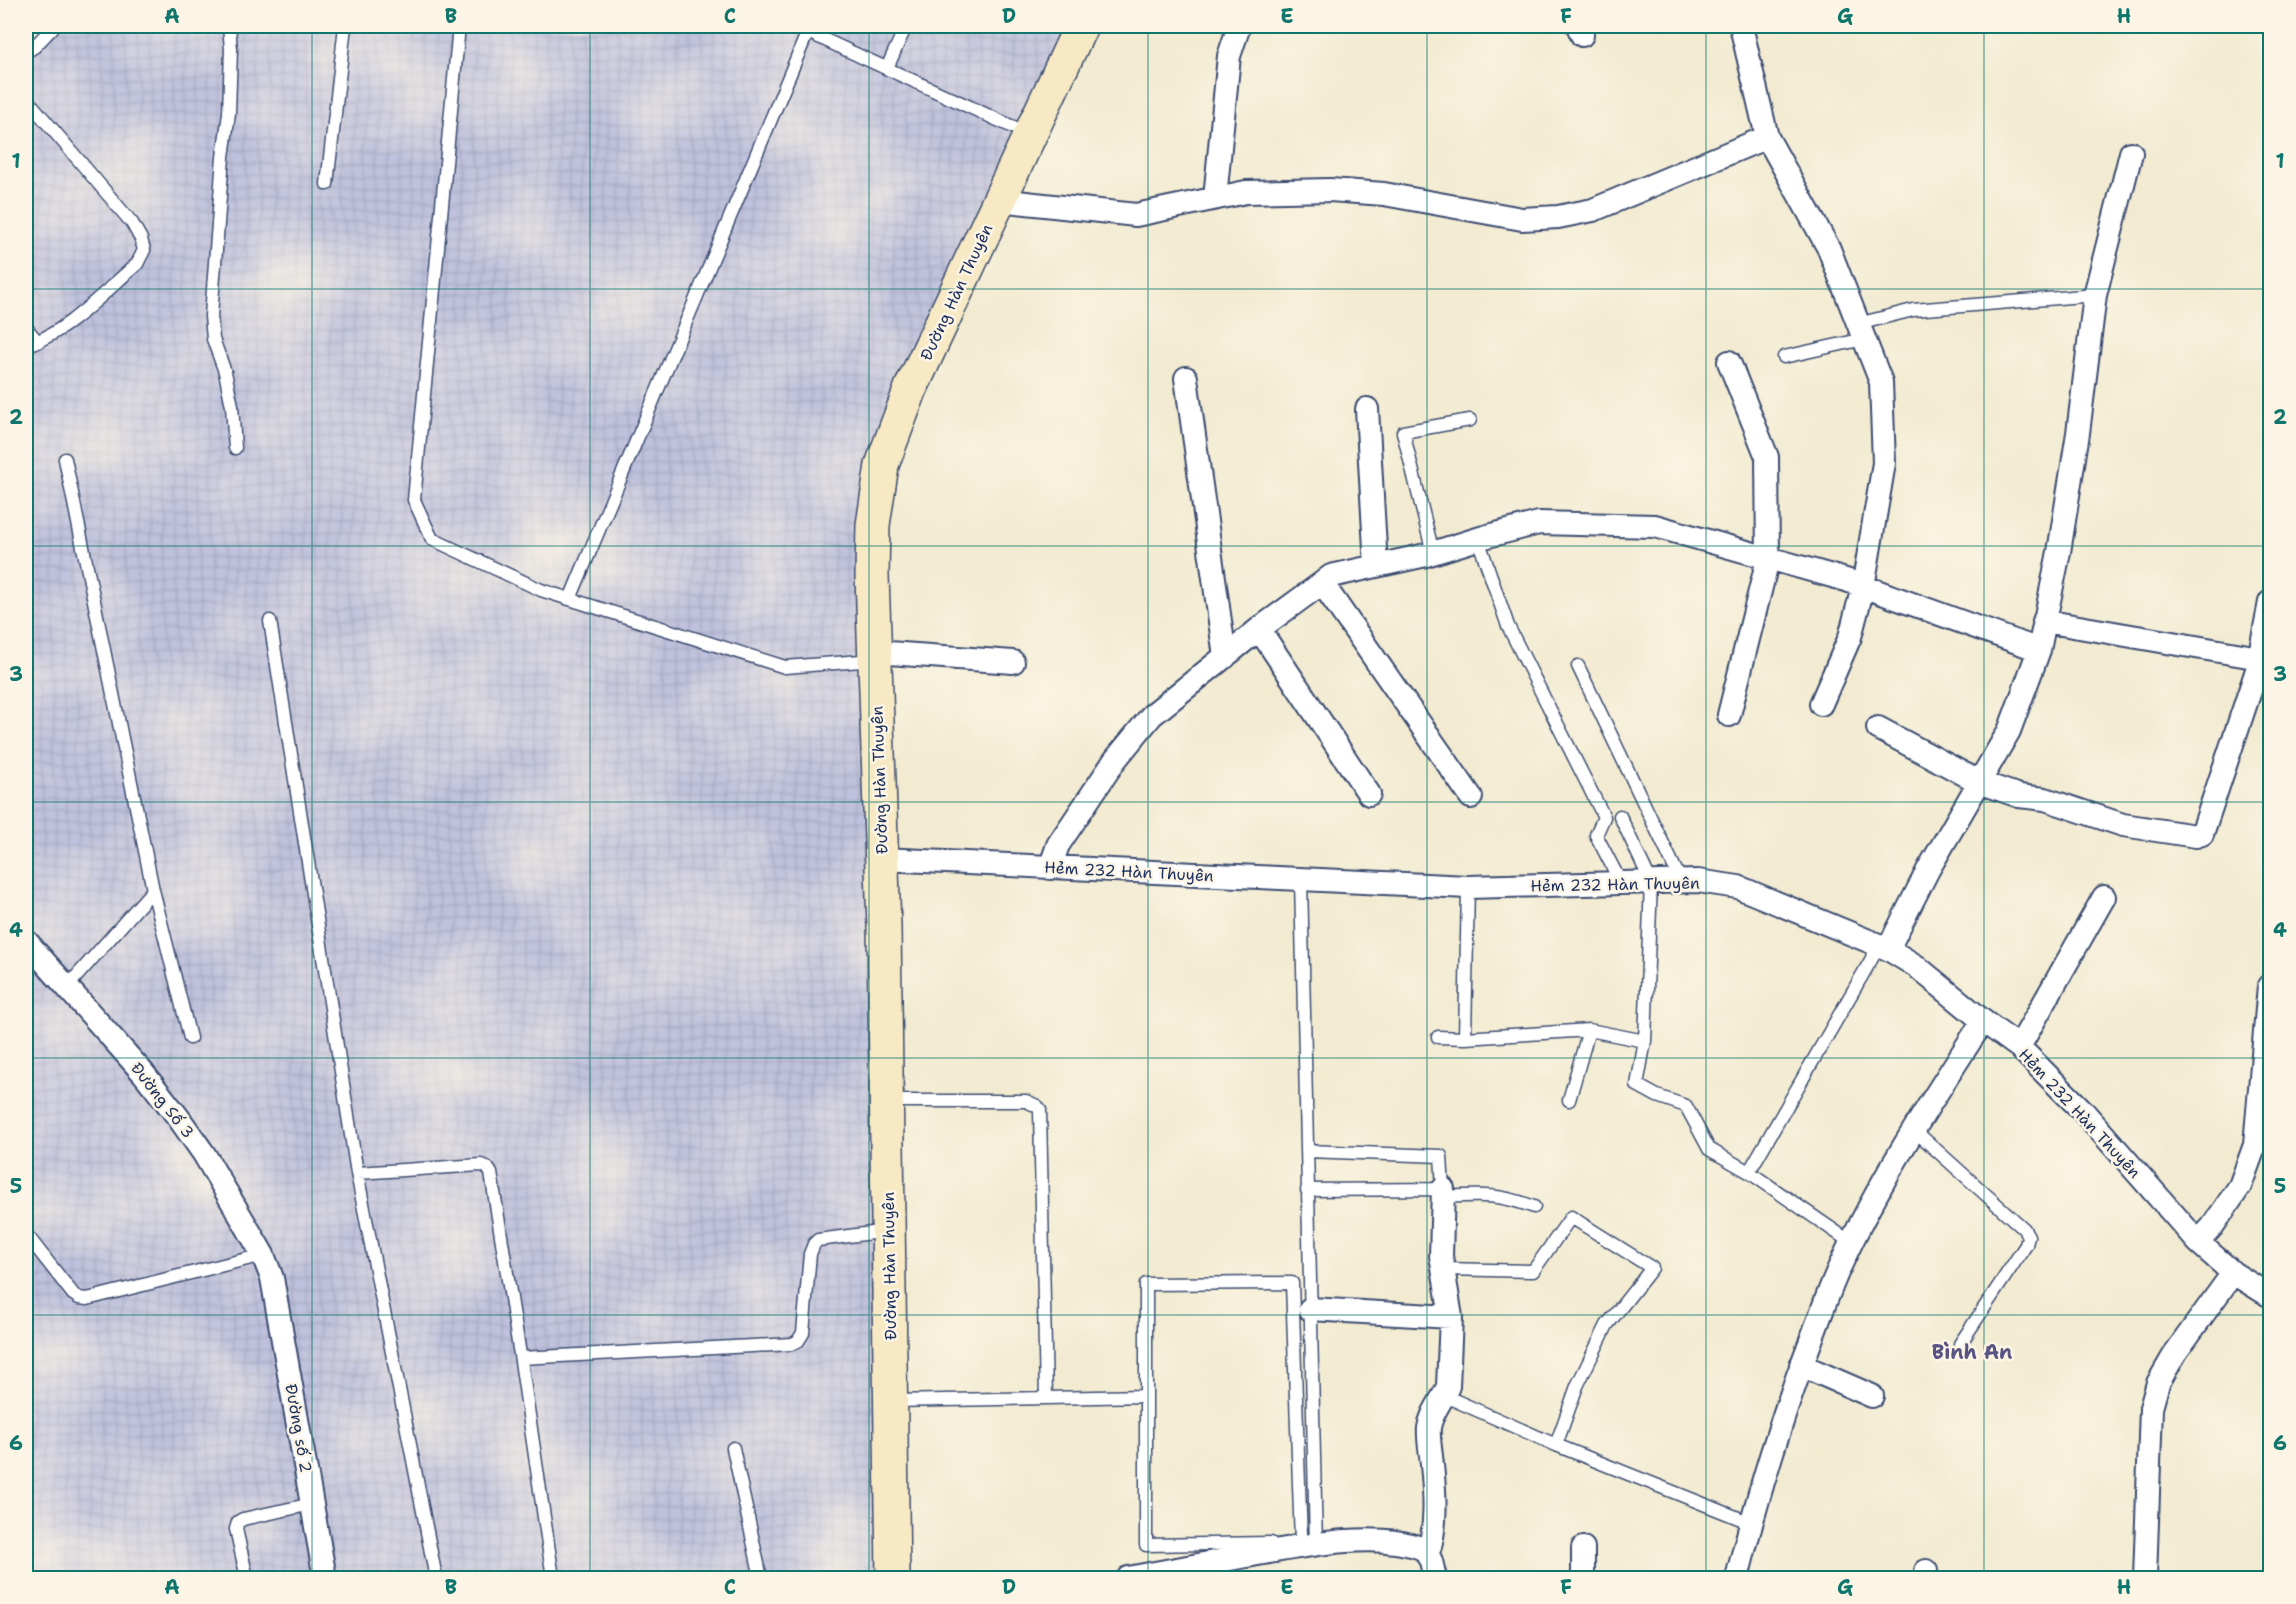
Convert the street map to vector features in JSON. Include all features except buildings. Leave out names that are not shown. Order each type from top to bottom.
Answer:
[{"type":"street","name":"Đường Hàn Thuyên","points":[[893,1578],[887,1101],[873,525],[882,465],[911,388],[1081,26]]},
{"type":"street","points":[[1215,198],[1228,56],[1239,26]]},
{"type":"street","points":[[1741,26],[1767,137],[1828,249],[1881,382],[1884,463],[1863,586],[1850,637],[1821,704]]},
{"type":"street","points":[[999,200],[1136,215],[1246,192],[1330,190],[1384,194],[1522,219],[1558,217],[1593,210],[1767,137]]},
{"type":"street","points":[[1883,948],[2008,731],[2038,650],[2059,552],[2077,444],[2095,295],[2131,153]]},
{"type":"street","points":[[1729,362],[1767,457],[1768,559],[1729,715]]},
{"type":"street","points":[[1186,378],[1225,657]]},
{"type":"street","points":[[1367,409],[1376,566]]},
{"type":"street","points":[[1050,868],[1058,845],[1115,760],[1152,715],[1259,629],[1322,583],[1332,576],[1433,553],[1539,523],[1655,526],[1863,586],[2038,650]]},
{"type":"street","points":[[1322,583],[1471,797]]},
{"type":"street","points":[[1878,728],[1979,782],[2019,796],[2045,799],[2123,825],[2196,836],[2202,834],[2260,658],[2271,602]]},
{"type":"street","points":[[2044,621],[2260,658]]},
{"type":"street","points":[[1259,629],[1369,794]]},
{"type":"street","points":[[875,656],[1013,662]]},
{"type":"street","name":"Hẻm 232 Hàn Thuyên","points":[[882,859],[1468,887],[1681,881],[1738,887],[1883,948],[1916,966],[1983,1022],[2019,1047],[2082,1110],[2198,1242],[2233,1273],[2271,1296]]},
{"type":"street","points":[[2019,1047],[2104,897]]},
{"type":"street","name":"Đường Số 3","points":[[26,941],[137,1066],[178,1117],[204,1154],[263,1255],[272,1278]]},
{"type":"street","points":[[2198,1242],[2212,1227],[2240,1186],[2255,1144],[2270,986]]},
{"type":"street","points":[[1737,1578],[1751,1523],[1801,1365],[1840,1264],[1913,1129],[1983,1022]]},
{"type":"street","points":[[1435,1578],[1428,1553],[1433,1537],[1434,1484],[1429,1429],[1432,1416],[1445,1396],[1448,1386],[1451,1317],[1443,1269],[1442,1193]]},
{"type":"street","points":[[2145,1578],[2151,1408],[2158,1383],[2176,1352],[2233,1273]]},
{"type":"street","name":"Đường số 2","points":[[272,1278],[325,1578]]},
{"type":"street","points":[[1310,1310],[1451,1317]]},
{"type":"street","points":[[1801,1365],[1872,1396]]},
{"type":"street","points":[[1128,1578],[1360,1540],[1420,1548],[1428,1553]]},
{"type":"street","points":[[1582,1578],[1583,1548]]},
{"type":"lane","points":[[26,52],[54,26]]},
{"type":"lane","points":[[229,26],[231,49],[229,113],[223,157],[211,316],[213,339],[225,372],[232,406],[235,448]]},
{"type":"lane","points":[[327,184],[345,26]]},
{"type":"lane","points":[[459,26],[414,500],[432,539],[542,590],[785,667],[875,656]]},
{"type":"lane","points":[[795,26],[1029,134]]},
{"type":"lane","points":[[887,68],[906,26]]},
{"type":"lane","points":[[570,599],[808,31]]},
{"type":"lane","points":[[26,98],[132,223],[144,250],[137,264],[56,333],[26,345]]},
{"type":"lane","points":[[1784,357],[1861,332],[1913,310],[2095,295]]},
{"type":"lane","points":[[26,328],[38,342]]},
{"type":"lane","points":[[1433,553],[1403,432],[1470,420]]},
{"type":"lane","points":[[65,459],[153,890],[190,1038]]},
{"type":"lane","points":[[1478,539],[1508,626],[1604,817],[1596,835],[1621,883]]},
{"type":"lane","points":[[270,621],[357,1173],[436,1578]]},
{"type":"lane","points":[[1578,666],[1681,881]]},
{"type":"lane","points":[[1620,816],[1651,882],[1645,1041],[1637,1085],[1657,1096],[1686,1106],[1709,1149],[1749,1172],[1851,1243]]},
{"type":"lane","points":[[1301,879],[1316,1546]]},
{"type":"lane","points":[[1465,1038],[1468,887]]},
{"type":"lane","points":[[67,987],[153,890]]},
{"type":"lane","points":[[1749,1172],[1883,948]]},
{"type":"lane","points":[[1438,1037],[1465,1038],[1589,1030],[1645,1041]]},
{"type":"lane","points":[[1569,1100],[1589,1030]]},
{"type":"lane","points":[[887,1101],[1026,1101],[1040,1110],[1046,1398]]},
{"type":"lane","points":[[1913,1129],[2024,1229],[2028,1236],[2026,1245],[1960,1344]]},
{"type":"lane","points":[[1307,1151],[1441,1156],[1442,1193]]},
{"type":"lane","points":[[357,1173],[481,1165],[487,1167],[491,1173],[553,1578]]},
{"type":"lane","points":[[1307,1190],[1488,1194],[1512,1198],[1534,1207]]},
{"type":"lane","points":[[1443,1269],[1533,1271],[1571,1217],[1652,1268],[1607,1325],[1577,1386],[1557,1445]]},
{"type":"lane","points":[[521,1358],[792,1344],[798,1341],[802,1333],[810,1254],[814,1244],[819,1240],[888,1231]]},
{"type":"lane","points":[[26,1234],[79,1299],[87,1299],[263,1255]]},
{"type":"lane","points":[[1292,1283],[1301,1542],[1146,1545],[1146,1396],[1146,1284],[1292,1283]]},
{"type":"lane","points":[[891,1401],[1146,1396]]},
{"type":"lane","points":[[1445,1396],[1557,1445],[1751,1523]]},
{"type":"lane","points":[[733,1448],[760,1578]]},
{"type":"lane","points":[[248,1578],[236,1529],[238,1522],[243,1518],[312,1504]]},
{"type":"shaded area","points":[[48,26],[1068,26],[870,461],[872,927],[881,1578],[26,1578],[26,47]]},
{"type":"district","name":"Bình An","points":[[1972,1352]]}]
